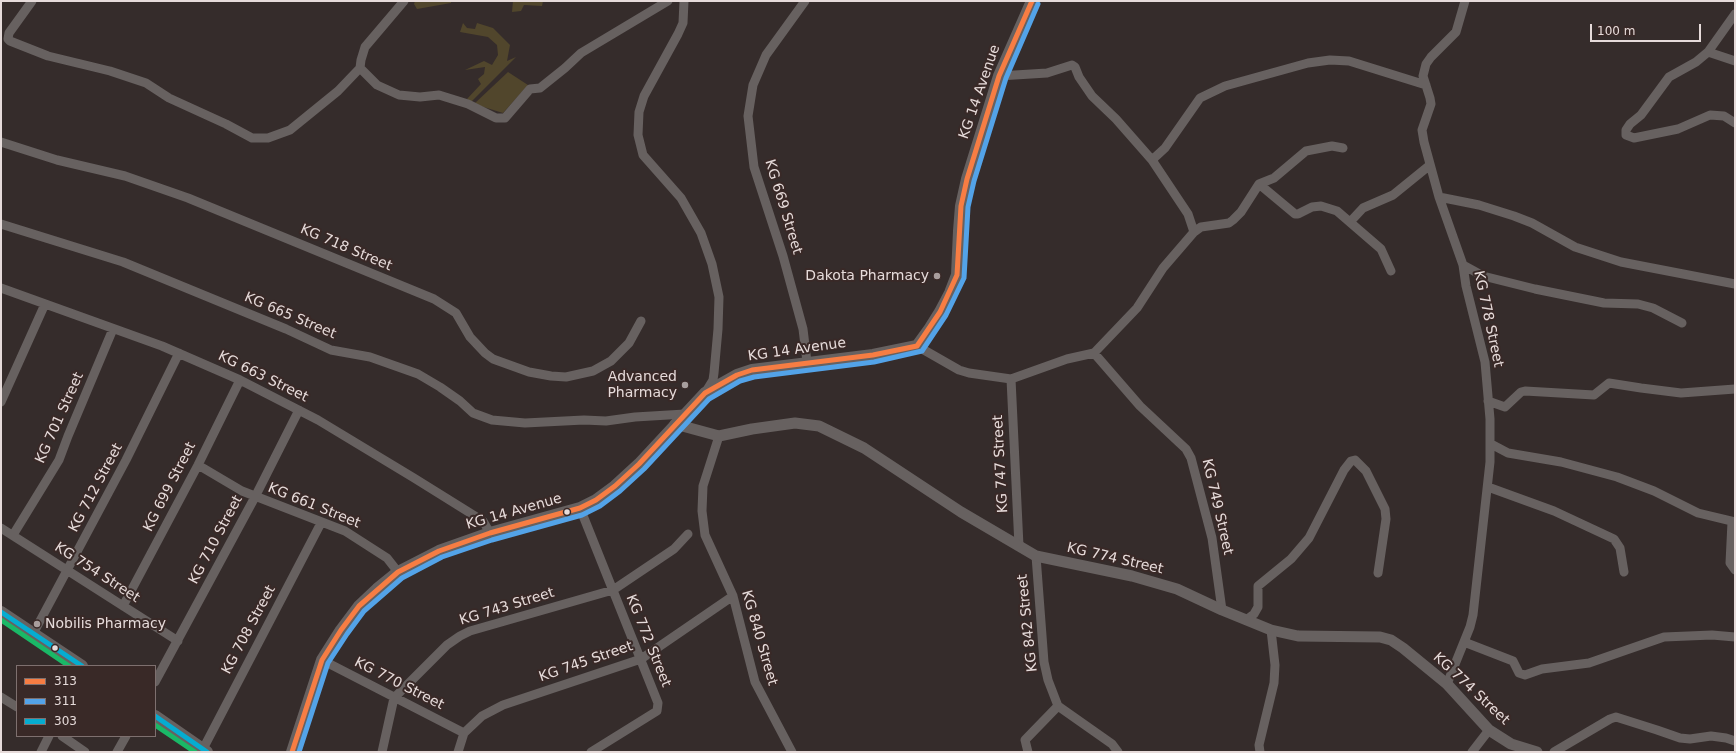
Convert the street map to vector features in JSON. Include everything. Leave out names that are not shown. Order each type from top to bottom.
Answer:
[{"type":"main road","name":"KG 14 Avenue","points":[[292,752],[322,660],[341,630],[359,606],[398,572],[439,551],[490,533],[580,508],[596,500],[615,486],[639,464],[675,424],[706,393],[724,381],[752,370],[873,355],[917,346],[943,306],[957,275],[961,206],[967,179],[999,76],[1032,1]]},
{"type":"main road","points":[[1,612],[80,665]]},
{"type":"main road","points":[[156,717],[205,751]]},
{"type":"street","points":[[32,1],[9,33],[8,39],[10,41],[48,56],[104,70],[146,83],[169,98],[226,124],[252,138],[268,138],[290,130],[338,91],[360,68],[365,47],[404,1]]},
{"type":"street","points":[[360,68],[377,85],[399,95],[439,95],[468,104],[496,118],[505,118],[530,89],[540,88],[581,53],[668,1]]},
{"type":"street","points":[[684,1],[683,23],[644,96],[639,112],[638,135],[643,155],[681,198],[701,233],[712,264],[719,297],[718,329],[713,380],[706,393]]},
{"type":"street","name":"KG 669 Street","points":[[805,1],[766,56],[753,85],[748,116],[754,167],[783,256],[803,329],[807,362]]},
{"type":"street","name":"KG 778 Street","points":[[1447,684],[1470,627],[1473,615],[1488,487],[1491,444],[1485,362],[1466,286],[1463,265],[1439,197],[1424,142],[1422,130],[1431,104],[1423,76],[1426,64],[1431,57],[1456,32],[1465,1]]},
{"type":"street","points":[[1735,14],[1708,52],[1696,62],[1669,77],[1662,84],[1641,115],[1630,124],[1626,130],[1626,135],[1634,138],[1678,128],[1710,115],[1724,116],[1735,123]]},
{"type":"street","points":[[1708,52],[1735,61]]},
{"type":"street","points":[[1152,160],[1165,148],[1200,98],[1225,86],[1308,63],[1330,60],[1349,61],[1426,85]]},
{"type":"street","points":[[999,76],[1047,73],[1072,65],[1077,70],[1079,77],[1092,96],[1116,119],[1152,160],[1188,214],[1194,232]]},
{"type":"street","name":"KG 718 Street","points":[[1,142],[58,160],[125,176],[188,198],[434,299],[456,313],[470,337],[485,353],[493,359],[529,372],[566,377],[593,371],[611,362],[629,343],[641,321]]},
{"type":"street","points":[[917,346],[959,370],[969,373],[1010,379],[1067,359],[1094,353],[1137,308],[1146,296],[1159,273],[1194,232],[1201,227],[1229,223],[1241,212],[1258,184],[1274,178],[1306,151],[1332,146],[1343,148]]},
{"type":"street","points":[[1350,222],[1364,208],[1393,196],[1430,165]]},
{"type":"street","points":[[1258,184],[1294,214],[1298,214],[1312,207],[1321,206],[1337,212],[1381,249],[1392,271]]},
{"type":"street","points":[[1439,197],[1514,216],[1575,247],[1621,262],[1735,284]]},
{"type":"street","name":"KG 665 Street","points":[[1,224],[123,262],[286,329],[331,350],[370,357],[418,374],[460,401],[473,413],[492,420],[525,423],[584,420],[606,421],[635,417],[685,414]]},
{"type":"street","points":[[1463,265],[1483,276],[1535,289],[1604,303],[1638,304],[1653,308],[1682,322]]},
{"type":"street","name":"KG 663 Street","points":[[1,288],[179,353],[240,380],[300,410],[482,521],[490,533]]},
{"type":"street","points":[[1,402],[4,388],[45,304]]},
{"type":"street","name":"KG 701 Street","points":[[13,535],[60,460],[68,436],[113,329]]},
{"type":"street","name":"KG 712 Street","points":[[33,634],[137,440],[179,353]]},
{"type":"street","name":"KG 749 Street","points":[[1094,353],[1140,406],[1186,449],[1191,458],[1212,538],[1222,610]]},
{"type":"street","name":"KG 747 Street","points":[[1010,379],[1019,546]]},
{"type":"street","name":"KG 699 Street","points":[[123,606],[198,465],[240,380]]},
{"type":"street","points":[[1488,401],[1505,407],[1521,392],[1525,391],[1594,395],[1610,382],[1681,393],[1735,389]]},
{"type":"street","name":"KG 710 Street","points":[[156,680],[255,497],[300,410]]},
{"type":"street","name":"KG 774 Street","points":[[675,424],[719,436],[752,429],[795,423],[819,426],[864,448],[961,512],[1036,556],[1132,576],[1177,589],[1222,610],[1271,630],[1298,636],[1380,637],[1391,640],[1404,648],[1447,684],[1488,730],[1512,748],[1537,752]]},
{"type":"street","name":"KG 840 Street","points":[[719,436],[704,486],[702,511],[705,535],[733,596],[754,682],[792,752]]},
{"type":"street","points":[[1491,444],[1508,453],[1561,462],[1618,477],[1654,491],[1698,513],[1733,522],[1730,563],[1735,570]]},
{"type":"street","points":[[1246,620],[1254,614],[1258,607],[1258,586],[1291,559],[1309,538],[1350,461],[1355,460],[1366,472],[1385,508],[1386,519],[1378,573]]},
{"type":"street","name":"KG 661 Street","points":[[198,465],[232,486],[255,497],[321,523],[334,526],[363,542],[386,558],[398,572]]},
{"type":"street","points":[[1488,487],[1554,511],[1614,539],[1620,548],[1624,572]]},
{"type":"street","name":"KG 772 Street","points":[[580,508],[658,703],[657,711],[591,752]]},
{"type":"street","name":"KG 708 Street","points":[[205,751],[321,523]]},
{"type":"street","name":"KG 754 Street","points":[[1,528],[178,641]]},
{"type":"street","name":"KG 743 Street","points":[[394,698],[447,645],[460,636],[470,631],[613,590],[674,549],[688,534]]},
{"type":"street","name":"KG 842 Street","points":[[1036,556],[1044,662],[1048,680],[1058,706]]},
{"type":"street","name":"KG 745 Street","points":[[464,733],[482,716],[504,705],[641,659],[733,596]]},
{"type":"street","points":[[1260,752],[1259,745],[1274,683],[1275,665],[1271,630]]},
{"type":"street","points":[[1464,642],[1513,661],[1519,673],[1525,675],[1542,669],[1589,663],[1664,637],[1712,635],[1735,637]]},
{"type":"street","name":"KG 770 Street","points":[[322,660],[464,733]]},
{"type":"street","points":[[1,697],[16,706]]},
{"type":"street","points":[[382,752],[394,698]]},
{"type":"street","points":[[1028,752],[1025,740],[1058,706],[1112,744],[1118,752]]},
{"type":"street","points":[[1554,752],[1610,719],[1616,717],[1680,738],[1690,739],[1711,736],[1735,741]]},
{"type":"street","points":[[1472,752],[1488,730]]},
{"type":"street","points":[[458,752],[464,733]]},
{"type":"street","points":[[41,752],[48,737]]},
{"type":"street","points":[[63,737],[85,752]]},
{"type":"street","points":[[117,752],[125,737]]},
{"type":"shaded area","points":[[415,1],[451,1],[451,3],[417,9],[414,4]]},
{"type":"shaded area","points":[[513,1],[543,1],[542,6],[524,5],[521,11],[512,12]]},
{"type":"shaded area","points":[[463,23],[467,28],[475,29],[477,23],[493,28],[510,45],[507,61],[516,57],[470,103],[467,99],[481,84],[478,79],[484,74],[485,67],[465,70],[484,61],[492,65],[498,55],[497,45],[488,37],[460,32]]},
{"type":"shaded area","points":[[508,72],[528,85],[503,113],[474,104]]},
{"type":"transit line","name":"313","points":[[292,752],[322,660],[341,630],[359,606],[398,572],[439,551],[490,533],[580,508],[596,500],[615,486],[639,464],[705,393],[737,375],[752,370],[873,355],[917,346],[940,312],[957,275],[961,206],[967,179],[999,76],[1032,1]]},
{"type":"transit line","name":"311","points":[[299,752],[328,663],[364,611],[402,578],[442,557],[492,540],[582,515],[600,506],[620,491],[644,469],[709,399],[740,381],[754,377],[874,362],[922,351],[946,315],[964,278],[968,207],[974,181],[1006,78],[1038,4]]},
{"type":"transit line","name":"303","points":[[1,612],[80,665]]},
{"type":"transit line","points":[[1,620],[68,665]]},
{"type":"transit line","name":"303","points":[[156,717],[207,752]]},
{"type":"transit line","points":[[156,726],[195,752]]},
{"type":"place","name":"Dakota Pharmacy","points":[[937,276]]},
{"type":"place","name":"Advanced Pharmacy","points":[[685,385]]},
{"type":"place","name":"Nobilis Pharmacy","points":[[37,624]]}]
